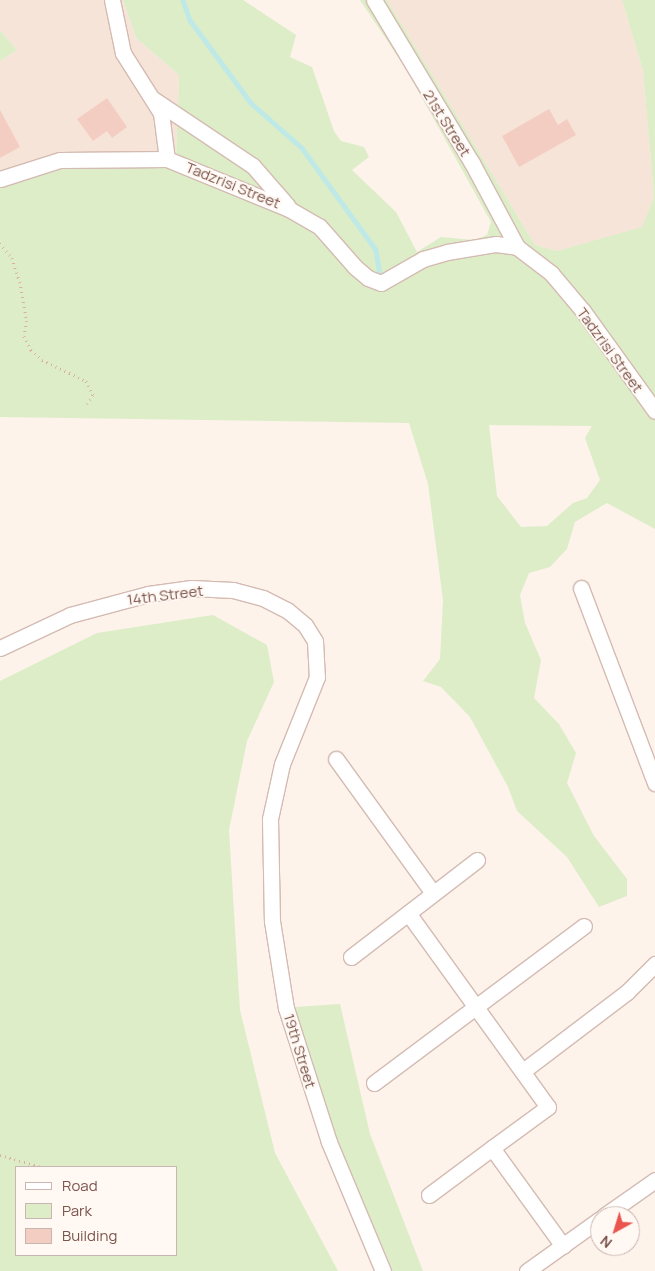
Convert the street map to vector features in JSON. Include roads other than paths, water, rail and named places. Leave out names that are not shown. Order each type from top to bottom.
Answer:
[{"type":"street","points":[[112,0],[123,53],[153,99],[165,128],[167,159]]},
{"type":"street","name":"21st Street","points":[[374,0],[477,171],[517,247]]},
{"type":"street","points":[[153,99],[253,166],[289,209]]},
{"type":"street","name":"Tadzrisi Street","points":[[0,179],[60,160],[167,159],[242,186],[319,226],[355,267],[368,278],[381,282],[423,259],[447,252],[496,244],[517,247],[551,273],[577,304],[655,411]]},
{"type":"street","name":"14th Street","points":[[0,648],[70,615],[148,594],[192,588],[233,590],[287,610],[305,625],[315,641],[319,662],[318,677],[282,764],[270,819]]},
{"type":"street","points":[[581,588],[655,783]]},
{"type":"street","points":[[336,759],[433,894]]},
{"type":"street","name":"19th Street","points":[[270,819],[272,922],[286,1008],[329,1142],[383,1271]]},
{"type":"street","points":[[350,957],[476,860]]},
{"type":"street","points":[[408,913],[548,1107],[429,1195]]},
{"type":"street","points":[[374,1083],[584,926]]},
{"type":"street","points":[[523,1071],[627,992],[655,964]]},
{"type":"street","points":[[492,1148],[563,1246]]},
{"type":"street","points":[[618,1206],[655,1180]]},
{"type":"street","points":[[527,1271],[590,1226]]},
{"type":"waterway","points":[[183,0],[190,20],[251,103],[302,148],[376,250],[380,274]]}]
